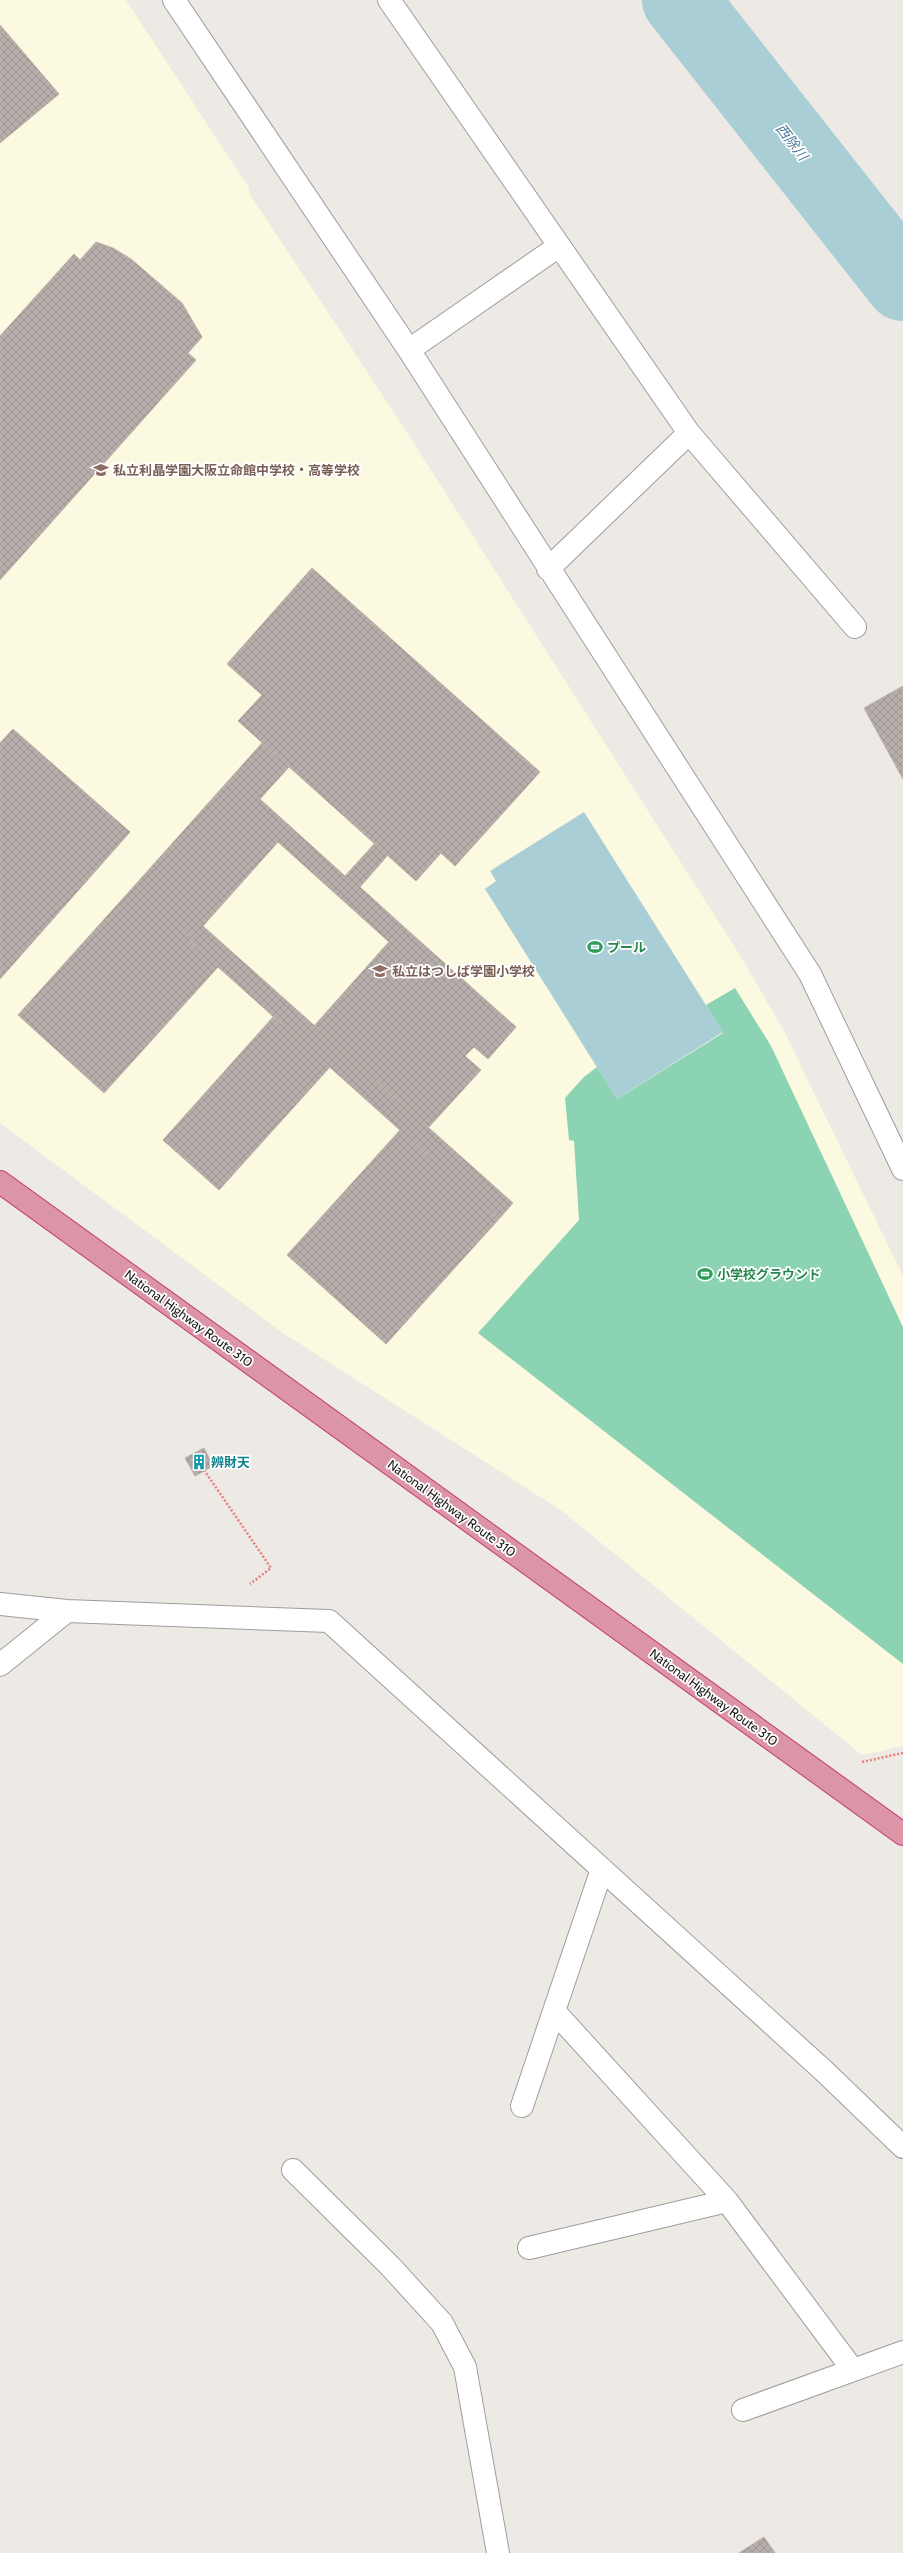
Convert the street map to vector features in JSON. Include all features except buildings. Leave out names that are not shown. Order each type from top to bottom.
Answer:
[{"type":"highway","name":"National Highway Route 310","points":[[0,1182],[903,1834]]},
{"type":"street","points":[[174,0],[409,350],[548,569],[810,974],[903,1168]]},
{"type":"street","points":[[389,0],[689,433],[855,627]]},
{"type":"street","points":[[409,350],[560,246]]},
{"type":"street","points":[[548,569],[689,433]]},
{"type":"street","points":[[0,1604],[67,1611],[329,1621],[824,2072],[903,2147]]},
{"type":"street","points":[[0,1665],[67,1611]]},
{"type":"street","points":[[522,2106],[602,1869]]},
{"type":"street","points":[[554,2011],[727,2201],[853,2370]]},
{"type":"street","points":[[293,2170],[390,2266],[442,2323],[465,2367],[498,2553]]},
{"type":"street","points":[[529,2248],[727,2201]]},
{"type":"street","points":[[743,2410],[903,2352]]},
{"type":"path","points":[[204,1470],[271,1568]]},
{"type":"shaded area","name":"私立はつしば学園小学校","points":[[0,0],[126,0],[249,188],[249,193],[399,420],[743,960],[785,1033],[903,1276],[903,1746],[862,1755],[562,1511],[283,1333],[0,1123]]},
{"type":"green space","name":"小学校グラウンド","points":[[735,988],[771,1046],[903,1327],[903,1664],[478,1333],[579,1220],[574,1141],[569,1140],[565,1098],[584,1077],[597,1067],[617,1099],[723,1033],[706,1005]]},
{"type":"water","name":"プール","points":[[584,812],[723,1032],[617,1099],[485,889],[496,881],[490,871]]},
{"type":"waterway","name":"西除川","points":[[680,0],[903,283]]},
{"type":"place","name":"私立利晶学園大阪立命館中学校・高等学校","points":[[101,470]]},
{"type":"place","name":"プール","points":[[595,947]]},
{"type":"place","name":"私立はつしば学園小学校","points":[[380,971]]},
{"type":"place","name":"小学校グラウンド","points":[[705,1274]]},
{"type":"place","name":"辨財天","points":[[199,1462]]}]
